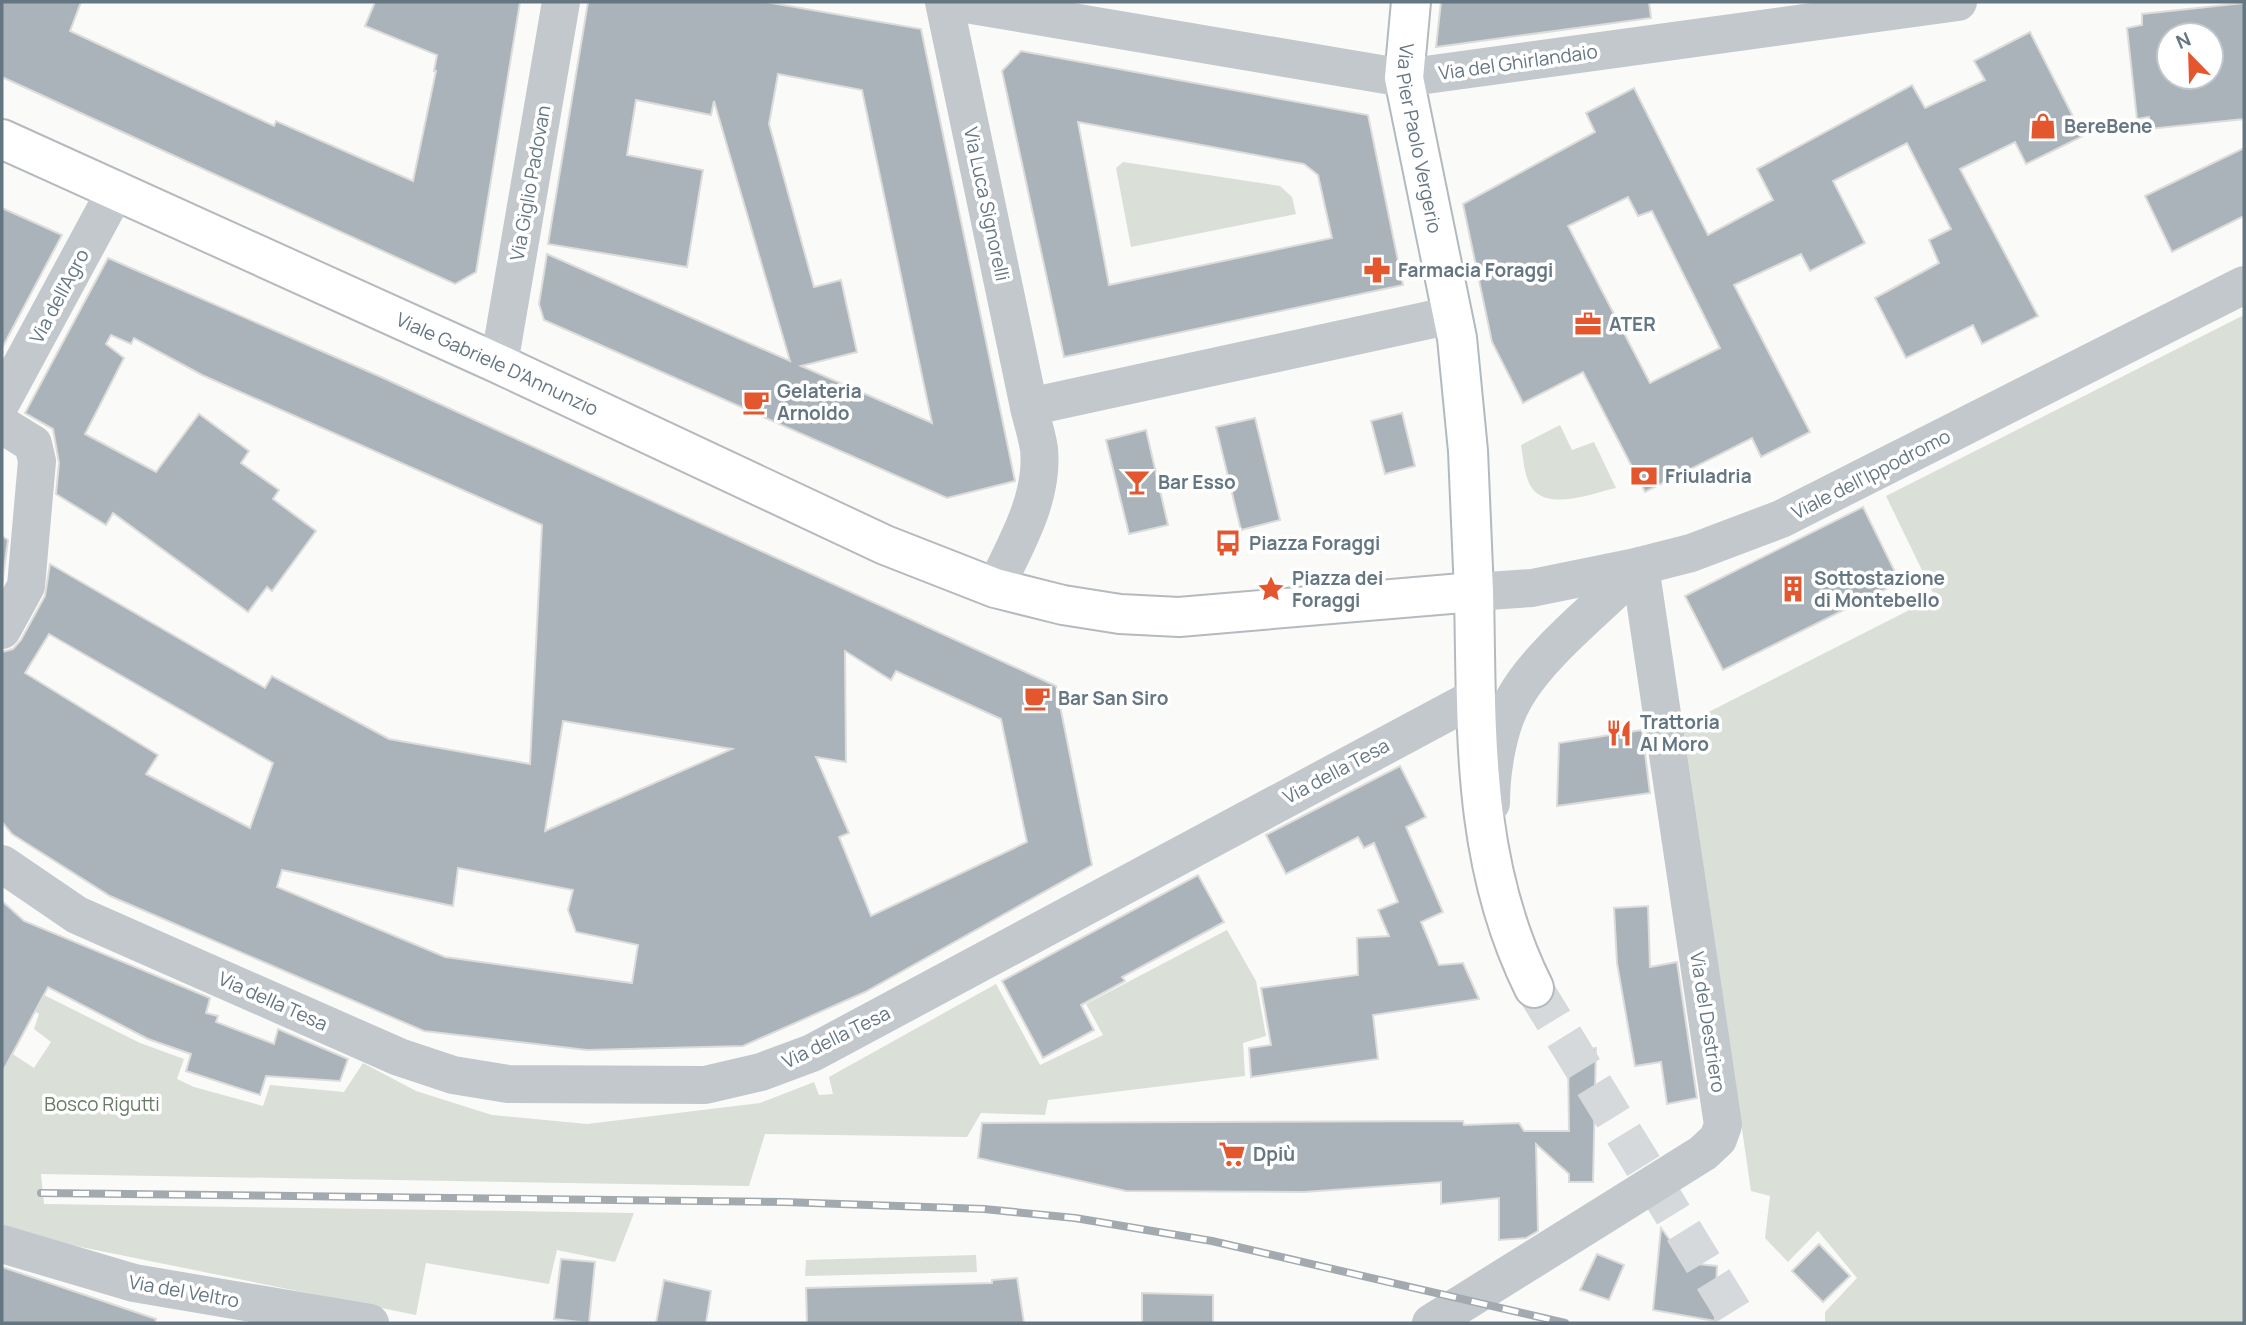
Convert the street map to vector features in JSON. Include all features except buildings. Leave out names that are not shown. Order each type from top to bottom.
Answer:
[{"type":"main road","name":"Via Pier Paolo Vergerio","points":[[1411,2],[1404,78],[1452,315]]},
{"type":"main road","name":"Viale Gabriele D'Annunzio","points":[[2,139],[499,364],[885,545],[995,588]]},
{"type":"main road","points":[[1452,315],[1468,451],[1478,763],[1492,875],[1505,923],[1534,988]]},
{"type":"main road","points":[[995,588],[1120,614],[1179,617],[1474,592]]},
{"type":"street","name":"Via Giglio Padovan","points":[[499,364],[561,2]]},
{"type":"street","name":"Via Luca Signorelli","points":[[944,2],[1029,407]]},
{"type":"street","name":"Via del Ghirlandaio","points":[[954,2],[1404,78],[1838,10],[1958,2]]},
{"type":"street","name":"Via dell'Agro","points":[[2,401],[116,190]]},
{"type":"street","name":"Viale dell'Ippodromo","points":[[1474,592],[1532,588],[1640,566],[1691,553],[1781,519],[2244,285]]},
{"type":"street","points":[[995,588],[1024,527],[1038,482],[1039,450],[1029,407],[1452,315]]},
{"type":"street","points":[[2,425],[33,444],[37,461],[26,586],[15,611],[2,630]]},
{"type":"street","points":[[1492,875],[1491,793],[1498,744],[1513,699],[1540,664],[1640,566]]},
{"type":"street","name":"Via del Destriero","points":[[1431,1323],[1703,1153],[1721,1133],[1721,1112],[1640,566]]},
{"type":"street","name":"Via della Tesa","points":[[2,863],[77,915],[399,1058],[453,1075],[508,1084],[705,1085],[761,1072],[812,1053],[1476,697]]},
{"type":"street","name":"Via del Veltro","points":[[2,1244],[134,1283],[370,1323]]},
{"type":"green space","points":[[1123,162],[1280,186],[1292,197],[1296,214],[1131,247],[1116,168]]},
{"type":"green space","points":[[2244,315],[2244,1323],[1825,1323],[1825,1312],[1857,1278],[1818,1231],[1788,1262],[1765,1238],[1770,1196],[1751,1191],[1683,725],[1935,597],[1886,496]]},
{"type":"green space","points":[[1560,425],[1572,450],[1594,442],[1616,488],[1582,497],[1556,500],[1545,498],[1536,492],[1527,479],[1521,445]]},
{"type":"green space","name":"Bosco Rigutti","points":[[1227,930],[1256,981],[1266,1036],[1243,1043],[1245,1076],[1048,1100],[1045,1115],[981,1113],[967,1137],[765,1134],[749,1186],[41,1174],[44,1204],[634,1213],[615,1262],[557,1250],[549,1284],[426,1263],[416,1315],[2,1231],[2,1047],[34,1068],[51,1042],[34,1029],[39,1014],[2,990],[2,974],[140,1043],[184,1059],[177,1079],[194,1087],[263,1106],[270,1085],[344,1092],[363,1063],[416,1091],[492,1115],[587,1124],[760,1103],[814,1082],[819,1095],[833,1094],[829,1077],[996,984],[1040,1065],[1103,1035],[1086,1004]]},
{"type":"green space","points":[[976,1255],[977,1272],[805,1276],[806,1260]]},
{"type":"tunnel","points":[[1534,988],[1740,1323]]},
{"type":"railway","points":[[41,1193],[784,1202],[984,1209],[1075,1218],[1212,1241],[1565,1323]]},
{"type":"place","name":"BereBene","points":[[2043,126]]},
{"type":"place","name":"Farmacia Foraggi","points":[[1377,270]]},
{"type":"place","name":"ATER","points":[[1588,324]]},
{"type":"place","name":"Gelateria Arnoldo","points":[[756,402]]},
{"type":"place","name":"Friuladria","points":[[1644,476]]},
{"type":"place","name":"Bar Esso","points":[[1137,482]]},
{"type":"place","name":"Piazza Foraggi","points":[[1228,543]]},
{"type":"place","name":"Piazza dei Foraggi","points":[[1271,589]]},
{"type":"place","name":"Sottostazione di Montebello","points":[[1793,589]]},
{"type":"place","name":"Bar San Siro","points":[[1037,698]]},
{"type":"place","name":"Trattoria Al Moro","points":[[1619,733]]},
{"type":"place","name":"Dpiù","points":[[1232,1154]]}]
